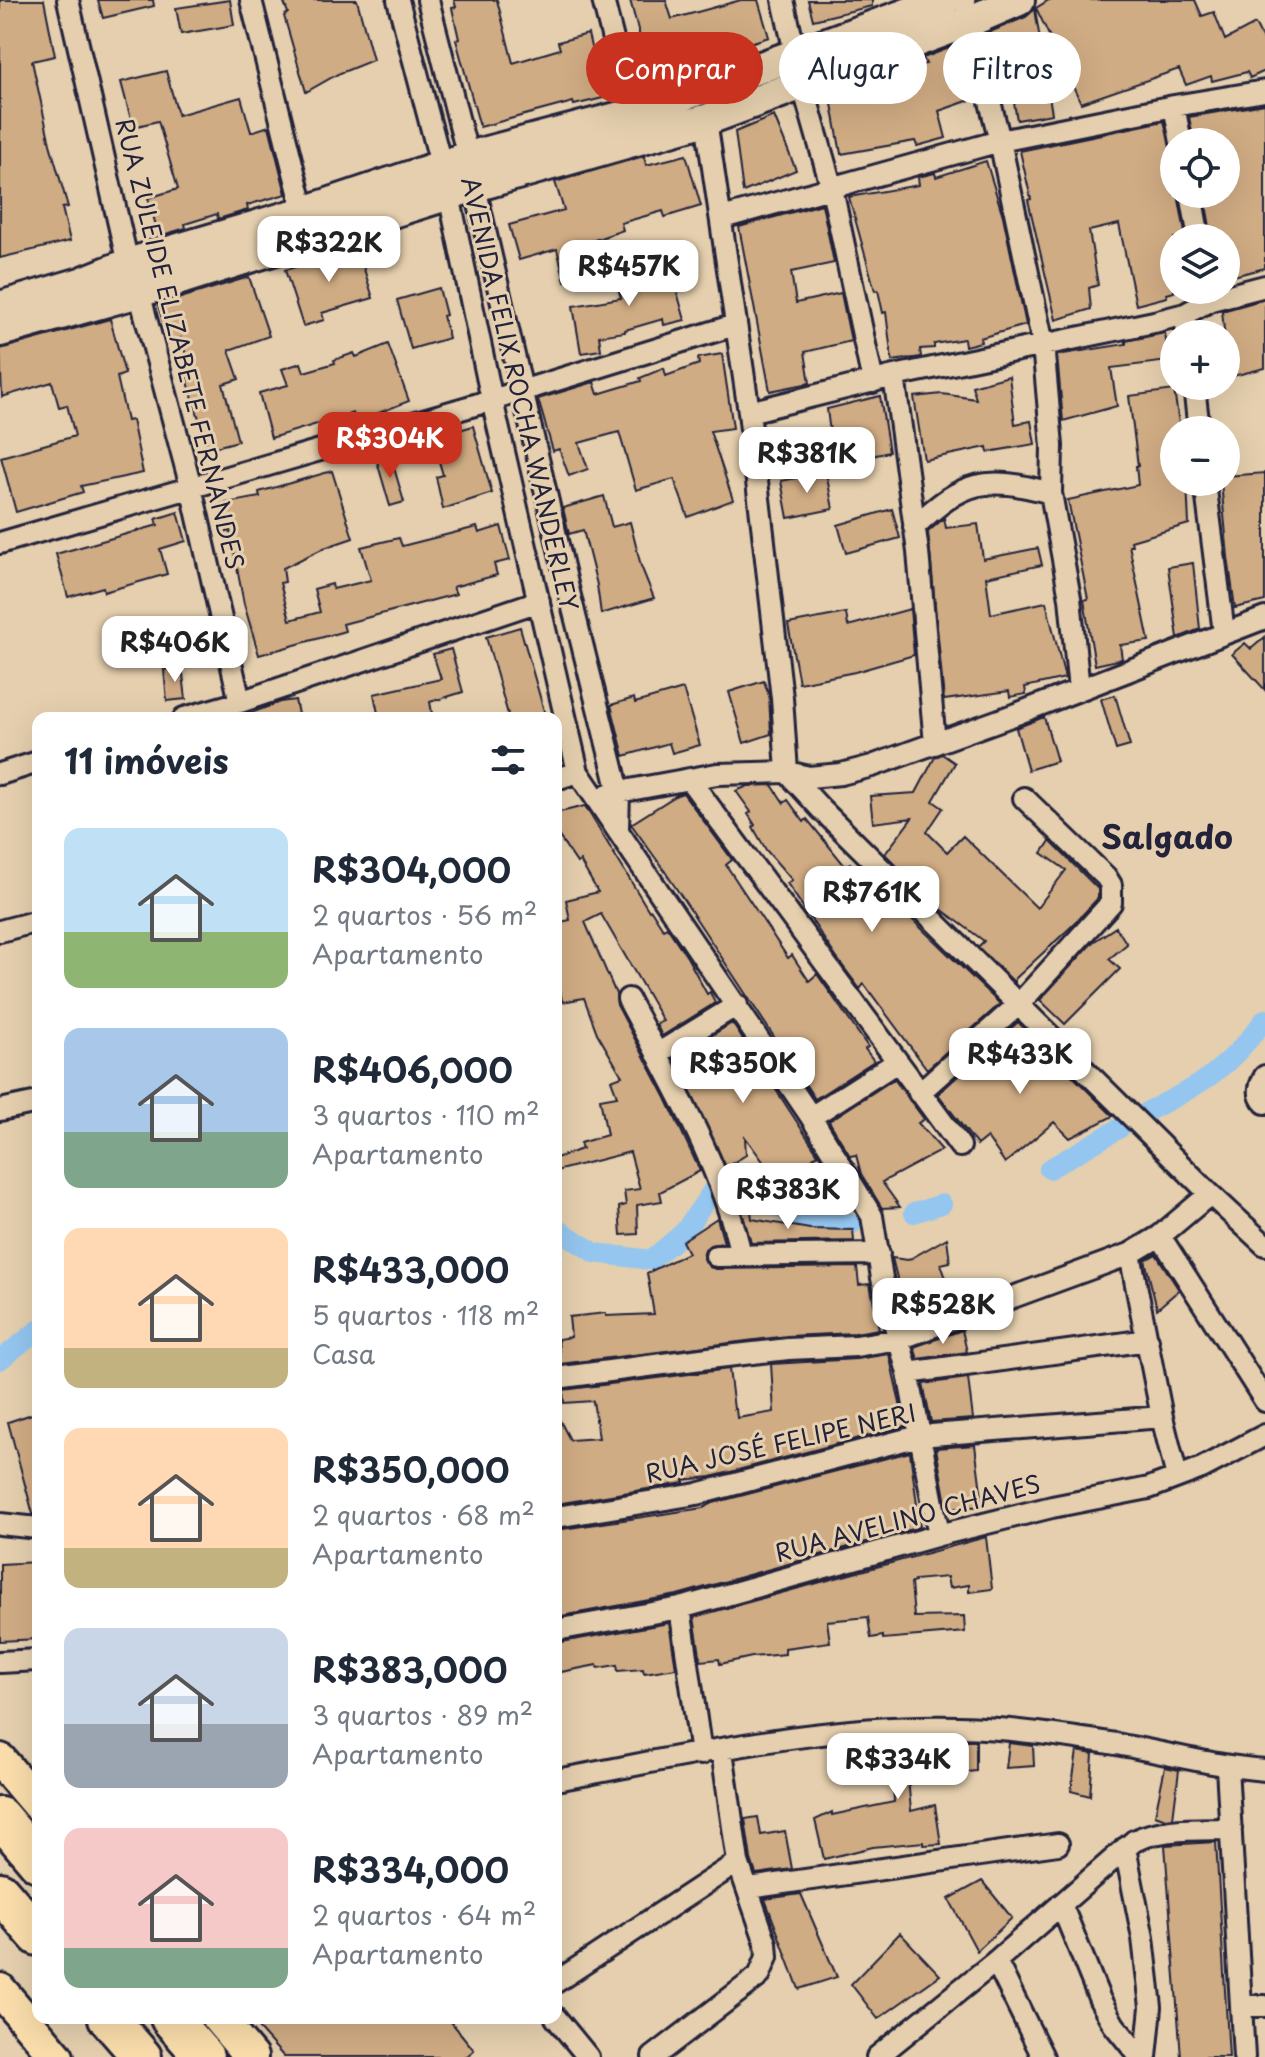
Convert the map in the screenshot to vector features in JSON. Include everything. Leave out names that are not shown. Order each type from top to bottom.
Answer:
[{"type":"highway","points":[[0,1817],[32,1855]]},
{"type":"highway","points":[[0,1892],[32,1929]]},
{"type":"highway","points":[[113,2024],[142,2057]]},
{"type":"highway","points":[[175,2024],[204,2057]]},
{"type":"main road","points":[[876,32],[945,0]]},
{"type":"main road","points":[[904,32],[966,11],[1019,0]]},
{"type":"main road","points":[[0,307],[81,283],[133,278],[458,176],[632,114],[779,74]]},
{"type":"main road","points":[[0,331],[304,212],[706,120],[779,79]]},
{"type":"main road","points":[[0,1760],[32,1797]]},
{"type":"main road","points":[[0,1990],[57,2057]]},
{"type":"main road","points":[[223,2024],[251,2057]]},
{"type":"street","name":"RUA ZULEIDE ELIZABETE FERNANDES","points":[[68,0],[133,278],[191,487],[240,702]]},
{"type":"street","points":[[251,0],[304,212]]},
{"type":"street","name":"AVENIDA FELIX ROCHA WANDERLEY","points":[[398,0],[458,176],[523,388],[568,588],[619,792],[618,828]]},
{"type":"street","name":"AVENIDA FELIX ROCHA WANDERLEY","points":[[428,0],[492,400],[578,772],[737,1005],[872,1216],[885,1289],[908,1373],[939,1535]]},
{"type":"street","points":[[603,0],[632,114]]},
{"type":"street","points":[[783,0],[791,32]]},
{"type":"street","points":[[966,11],[1000,141],[1043,344],[1052,446],[1051,493],[1070,598],[1079,690]]},
{"type":"street","points":[[722,218],[1000,141],[1265,91]]},
{"type":"street","points":[[809,104],[832,189],[873,382]]},
{"type":"street","points":[[1174,106],[1178,128]]},
{"type":"street","points":[[706,120],[749,412],[782,698],[787,772],[1210,1194],[1265,1245]]},
{"type":"street","points":[[1240,290],[1265,286]]},
{"type":"street","points":[[1189,320],[1203,304]]},
{"type":"street","points":[[0,543],[492,400],[735,325]]},
{"type":"street","points":[[749,412],[1043,344],[1160,328]]},
{"type":"street","points":[[894,376],[914,527],[935,744]]},
{"type":"street","points":[[914,527],[949,497],[975,485],[1006,483],[1051,493]]},
{"type":"street","points":[[1207,496],[1224,633]]},
{"type":"street","points":[[205,712],[539,601]]},
{"type":"street","points":[[592,796],[735,772],[787,772],[809,777],[841,774],[935,744],[1265,618]]},
{"type":"street","points":[[0,774],[32,764]]},
{"type":"street","points":[[562,777],[578,772]]},
{"type":"street","points":[[689,779],[960,1146]]},
{"type":"street","points":[[919,1093],[1019,1004],[1111,903],[1112,893],[1106,877],[1024,798]]},
{"type":"street","points":[[0,931],[32,923]]},
{"type":"street","points":[[628,999],[707,1152],[730,1211],[741,1255]]},
{"type":"street","points":[[657,1054],[737,1005]]},
{"type":"street","points":[[811,1117],[897,1062]]},
{"type":"street","points":[[1263,1101],[1260,1085],[1265,1076]]},
{"type":"street","points":[[0,1110],[32,1103]]},
{"type":"street","points":[[562,1377],[899,1339],[1130,1254],[1160,1236],[1210,1194]]},
{"type":"street","points":[[1160,1236],[1265,1401]]},
{"type":"street","points":[[716,1256],[879,1254]]},
{"type":"street","points":[[1130,1254],[1177,1477]]},
{"type":"street","points":[[908,1373],[1148,1340]]},
{"type":"street","name":"RUA JOSÉ FELIPE NERI","points":[[562,1516],[697,1494],[919,1436],[1162,1417]]},
{"type":"street","name":"RUA AVELINO CHAVES","points":[[562,1629],[680,1608],[939,1535],[1052,1507],[1149,1488],[1202,1468],[1265,1435]]},
{"type":"street","points":[[0,1524],[32,1527]]},
{"type":"street","points":[[680,1608],[701,1754]]},
{"type":"street","points":[[0,1662],[32,1660]]},
{"type":"street","points":[[562,1779],[701,1754],[879,1729],[959,1727],[1116,1744],[1227,1767],[1265,1770]]},
{"type":"street","points":[[653,2057],[759,1976],[767,1957],[766,1943],[738,1862],[722,1751]]},
{"type":"street","points":[[1227,1767],[1244,2057]]},
{"type":"street","points":[[877,2057],[996,1961],[1134,1842],[1231,1829]]},
{"type":"street","points":[[1134,1842],[1151,2007],[1146,2057]]},
{"type":"street","points":[[749,1888],[1058,1844]]},
{"type":"street","points":[[562,1978],[738,1862]]},
{"type":"street","points":[[1061,1904],[1100,2000],[1114,2025],[1140,2057]]},
{"type":"street","points":[[996,1961],[1043,2057]]},
{"type":"street","points":[[1241,2006],[1265,2006]]},
{"type":"street","points":[[561,2024],[588,2057]]},
{"type":"building","points":[[0,0],[44,0],[55,56],[32,61],[68,207],[62,208],[70,241],[0,258]]},
{"type":"building","points":[[98,0],[153,0],[154,6],[103,18]]},
{"type":"building","points":[[230,0],[234,25],[181,34],[176,8]]},
{"type":"building","points":[[283,0],[357,0],[373,60],[338,74],[306,92],[284,16],[288,13]]},
{"type":"building","points":[[454,0],[497,0],[513,63],[560,49],[558,42],[586,35],[586,102],[574,105],[573,102],[480,127],[456,40],[459,39],[452,8],[456,7]]},
{"type":"building","points":[[630,0],[666,0],[672,19],[741,0],[758,0],[769,37],[763,39],[763,32],[639,32]]},
{"type":"building","points":[[808,0],[872,0],[872,6],[813,20]]},
{"type":"building","points":[[1049,0],[1195,0],[1202,16],[1214,12],[1225,40],[1255,24],[1265,44],[1265,71],[1250,78],[1247,72],[1212,81],[1211,76],[1186,85],[1179,69],[1081,103],[1081,32],[1047,32],[1036,8]]},
{"type":"building","points":[[1035,9],[1039,32],[990,32],[1026,17]]},
{"type":"building","points":[[943,50],[943,104],[959,104],[939,111],[946,138],[917,146],[915,141],[841,154],[832,104],[927,104],[927,56]]},
{"type":"building","points":[[166,71],[178,115],[241,97],[251,132],[269,126],[286,194],[247,205],[248,210],[218,219],[217,214],[159,236],[148,198],[178,189],[158,121],[133,127],[121,82]]},
{"type":"building","points":[[1014,104],[1050,104],[1052,114],[1017,120]]},
{"type":"building","points":[[1265,104],[1265,268],[1240,274],[1240,224],[1209,224],[1207,208],[1240,208],[1240,128],[1191,128],[1189,117]]},
{"type":"building","points":[[774,116],[796,170],[743,192],[735,132]]},
{"type":"building","points":[[1164,121],[1166,128],[1160,128],[1160,208],[1181,208],[1183,224],[1160,224],[1160,299],[1136,305],[1119,224],[1089,231],[1098,285],[1089,288],[1091,309],[1056,320],[1020,151]]},
{"type":"building","points":[[686,155],[701,206],[665,217],[663,211],[621,223],[623,230],[575,247],[583,276],[565,281],[557,249],[519,260],[509,225],[564,210],[555,182],[644,156],[646,165]]},
{"type":"building","points":[[986,161],[1003,216],[1026,325],[980,338],[981,342],[965,346],[964,339],[934,344],[934,348],[920,349],[921,357],[892,361],[886,312],[883,313],[878,290],[875,291],[849,197],[919,185],[918,177],[935,173],[936,177]]},
{"type":"building","points":[[822,204],[834,263],[791,272],[796,303],[841,293],[851,341],[805,352],[810,383],[770,391],[739,227]]},
{"type":"building","points":[[356,243],[373,298],[322,313],[324,320],[303,326],[285,270],[336,255],[335,250]]},
{"type":"building","points":[[638,267],[641,279],[671,271],[685,320],[664,325],[663,319],[625,332],[599,336],[601,350],[581,353],[573,306],[621,298],[614,274]]},
{"type":"building","points":[[249,277],[269,336],[229,350],[239,379],[223,384],[238,441],[208,449],[186,375],[191,373],[181,338],[169,342],[158,305]]},
{"type":"building","points":[[439,288],[449,338],[411,349],[397,300]]},
{"type":"building","points":[[1265,299],[1265,368],[1240,374],[1240,320],[1223,320],[1222,311]]},
{"type":"building","points":[[110,319],[125,374],[117,377],[127,421],[132,420],[143,473],[81,486],[83,492],[16,512],[1,457],[75,436],[67,405],[59,407],[52,382],[2,397],[0,349]]},
{"type":"building","points":[[1160,334],[1160,362],[1111,368],[1117,406],[1063,421],[1057,355],[1126,344],[1126,341]]},
{"type":"building","points":[[388,344],[409,401],[356,422],[353,413],[271,438],[259,393],[288,385],[282,369],[301,363],[304,372]]},
{"type":"building","points":[[722,354],[733,428],[710,431],[733,500],[688,517],[674,479],[636,490],[619,432],[579,443],[588,469],[569,476],[559,449],[553,451],[538,399],[594,382],[598,394],[641,381],[640,378],[664,368],[666,376],[699,364],[698,358]]},
{"type":"building","points":[[1009,376],[1015,424],[1031,421],[1035,444],[988,452],[987,447],[924,460],[914,397],[942,394],[976,399],[972,386]]},
{"type":"building","points":[[1160,392],[1160,400],[1176,400],[1178,416],[1160,416],[1160,496],[1188,496],[1189,524],[1131,541],[1132,545],[1129,545],[1149,641],[1120,645],[1122,659],[1095,665],[1084,600],[1088,599],[1068,500],[1138,485],[1129,396]]},
{"type":"building","points":[[880,396],[889,452],[834,465],[827,409]]},
{"type":"building","points":[[473,426],[492,493],[443,509],[436,477],[443,475],[432,438]]},
{"type":"building","points":[[390,454],[404,502],[390,506],[376,458]]},
{"type":"building","points":[[332,471],[353,538],[283,568],[285,582],[280,583],[290,620],[320,612],[314,589],[332,584],[333,589],[371,580],[361,547],[399,538],[402,546],[477,527],[479,533],[501,526],[510,560],[494,564],[497,575],[453,587],[456,594],[343,624],[345,631],[259,655],[221,504],[260,497],[259,492]]},
{"type":"building","points":[[826,472],[833,509],[788,518],[781,481]]},
{"type":"building","points":[[1265,473],[1265,601],[1235,608],[1222,496],[1240,496],[1240,475]]},
{"type":"building","points":[[604,496],[612,527],[630,522],[641,566],[654,598],[601,614],[583,530],[569,534],[563,508]]},
{"type":"building","points":[[892,509],[900,538],[846,553],[838,525]]},
{"type":"building","points":[[178,512],[186,541],[160,549],[167,574],[104,592],[103,587],[68,597],[56,554],[158,525],[156,519]]},
{"type":"building","points":[[944,518],[946,528],[978,524],[983,559],[1038,548],[1042,565],[986,577],[991,614],[1046,602],[1065,678],[1025,687],[1026,694],[1010,697],[1009,691],[944,700],[928,532]]},
{"type":"building","points":[[1193,563],[1200,629],[1178,638],[1168,567]]},
{"type":"building","points":[[910,609],[914,655],[855,672],[799,683],[788,624],[846,613],[848,626]]},
{"type":"building","points":[[202,626],[212,662],[196,666],[187,630]]},
{"type":"building","points":[[520,627],[544,712],[507,712],[486,637]]},
{"type":"building","points":[[1265,637],[1265,690],[1232,654],[1245,643],[1251,649]]},
{"type":"building","points":[[451,649],[463,692],[430,702],[432,712],[378,712],[374,694],[441,679],[433,654]]},
{"type":"building","points":[[182,666],[186,699],[167,701],[164,670]]},
{"type":"building","points":[[764,681],[769,696],[771,734],[744,743],[729,692]]},
{"type":"building","points":[[683,689],[700,745],[672,753],[669,743],[624,756],[611,705],[634,698],[635,703]]},
{"type":"building","points":[[1115,695],[1130,746],[1116,750],[1101,699]]},
{"type":"building","points":[[295,700],[298,712],[254,712]]},
{"type":"building","points":[[1044,717],[1057,761],[1028,770],[1016,728]]},
{"type":"building","points":[[942,754],[955,763],[933,801],[943,808],[927,832],[947,852],[963,836],[1037,908],[1066,870],[1042,853],[1050,841],[1098,889],[1098,898],[1015,979],[1015,983],[978,947],[984,941],[937,906],[885,854],[912,818],[873,823],[870,796],[916,793],[935,757]]},
{"type":"building","points":[[772,785],[784,803],[788,800],[804,822],[807,819],[845,866],[850,863],[867,883],[869,881],[892,904],[894,902],[1000,1004],[927,1069],[864,984],[860,989],[836,957],[787,883],[792,880],[766,850],[753,827],[755,825],[748,814],[751,812],[736,791],[748,786]]},
{"type":"building","points":[[683,793],[732,860],[726,865],[788,958],[792,955],[809,981],[817,974],[868,1047],[865,1049],[874,1061],[815,1099],[631,824]]},
{"type":"building","points":[[585,806],[649,911],[663,929],[667,927],[715,1003],[662,1036],[656,1024],[663,1021],[601,914],[585,922],[616,994],[617,1005],[700,1171],[660,1192],[662,1201],[637,1205],[638,1234],[621,1235],[619,1207],[626,1205],[624,1191],[640,1189],[630,1152],[562,1169],[562,1156],[582,1149],[580,1143],[607,1135],[600,1099],[617,1096],[611,1080],[622,1076],[597,1033],[584,998],[562,1002],[562,922],[570,920],[566,900],[598,892],[580,861],[577,863],[562,841],[562,812]]},
{"type":"building","points":[[1116,927],[1127,944],[1109,959],[1120,969],[1065,1024],[1040,1000],[1093,942]]},
{"type":"building","points":[[1018,1022],[1113,1116],[1070,1138],[1054,1122],[1005,1163],[987,1137],[977,1145],[938,1094]]},
{"type":"building","points":[[732,1023],[818,1154],[783,1182],[773,1169],[770,1171],[745,1137],[746,1155],[726,1167],[674,1059]]},
{"type":"building","points":[[894,1079],[924,1119],[918,1123],[942,1150],[882,1182],[900,1207],[882,1208],[861,1174],[856,1155],[850,1156],[829,1121]]},
{"type":"building","points":[[750,1201],[752,1219],[810,1229],[853,1230],[854,1241],[751,1243],[739,1202]]},
{"type":"building","points":[[717,1218],[724,1243],[705,1249],[703,1257],[709,1267],[857,1267],[859,1285],[870,1284],[879,1329],[787,1336],[562,1364],[562,1338],[571,1337],[569,1317],[606,1313],[606,1316],[654,1314],[647,1273],[688,1253],[682,1241]]},
{"type":"building","points":[[947,1238],[950,1262],[941,1264],[955,1304],[908,1322],[892,1258],[908,1260]]},
{"type":"building","points":[[1156,1254],[1179,1290],[1157,1309],[1145,1260]]},
{"type":"building","points":[[962,1330],[967,1352],[918,1359],[914,1347]]},
{"type":"building","points":[[889,1354],[905,1426],[711,1477],[562,1503],[562,1425],[570,1440],[599,1438],[593,1401],[564,1403],[563,1390],[729,1369],[737,1418],[774,1412],[771,1364]]},
{"type":"building","points":[[968,1378],[973,1419],[931,1422],[923,1384]]},
{"type":"building","points":[[32,1414],[32,1510],[8,1422]]},
{"type":"building","points":[[975,1445],[983,1506],[947,1509],[936,1448]]},
{"type":"building","points":[[910,1452],[920,1527],[677,1595],[562,1616],[562,1529],[703,1508]]},
{"type":"building","points":[[986,1537],[992,1589],[969,1592],[969,1585],[949,1588],[947,1577],[914,1580],[911,1583],[914,1617],[964,1616],[965,1632],[883,1639],[883,1636],[871,1638],[868,1617],[827,1621],[830,1642],[785,1648],[785,1654],[720,1664],[719,1659],[701,1661],[694,1617]]},
{"type":"building","points":[[32,1562],[32,1639],[0,1641],[0,1564]]},
{"type":"building","points":[[669,1623],[676,1668],[644,1673],[643,1669],[618,1671],[617,1665],[598,1668],[597,1665],[562,1672],[562,1642]]},
{"type":"building","points":[[891,1741],[976,1741],[976,1771],[908,1778],[911,1811],[935,1805],[941,1844],[923,1845],[923,1842],[873,1847],[824,1859],[815,1820],[832,1812],[832,1815],[894,1802]]},
{"type":"building","points":[[1009,1743],[1033,1746],[1034,1766],[1006,1768]]},
{"type":"building","points":[[1077,1751],[1093,1754],[1090,1796],[1071,1791]]},
{"type":"building","points":[[1165,1767],[1179,1770],[1173,1818],[1166,1819],[1155,1815]]},
{"type":"building","points":[[758,1817],[761,1835],[785,1831],[792,1869],[756,1874],[745,1819]]},
{"type":"building","points":[[1216,1842],[1229,2057],[1181,2057],[1165,1845]]},
{"type":"building","points":[[982,1881],[1012,1918],[977,1951],[949,1899]]},
{"type":"building","points":[[801,1894],[837,1977],[799,1989],[765,1899]]},
{"type":"building","points":[[900,1933],[940,1975],[878,2019],[851,1984]]},
{"type":"building","points":[[254,2024],[453,2024],[474,2050],[466,2057],[284,2057]]},
{"type":"waterway","points":[[1148,1111],[1213,1074],[1239,1050],[1265,1019]]},
{"type":"waterway","points":[[1049,1169],[1120,1128]]},
{"type":"waterway","points":[[724,1180],[744,1185],[805,1224],[852,1224]]},
{"type":"waterway","points":[[562,1232],[595,1253],[651,1260],[684,1232],[715,1187]]},
{"type":"waterway","points":[[914,1213],[942,1204]]},
{"type":"waterway","points":[[0,1360],[32,1335]]},
{"type":"district","name":"Salgado","points":[[1167,838]]}]
